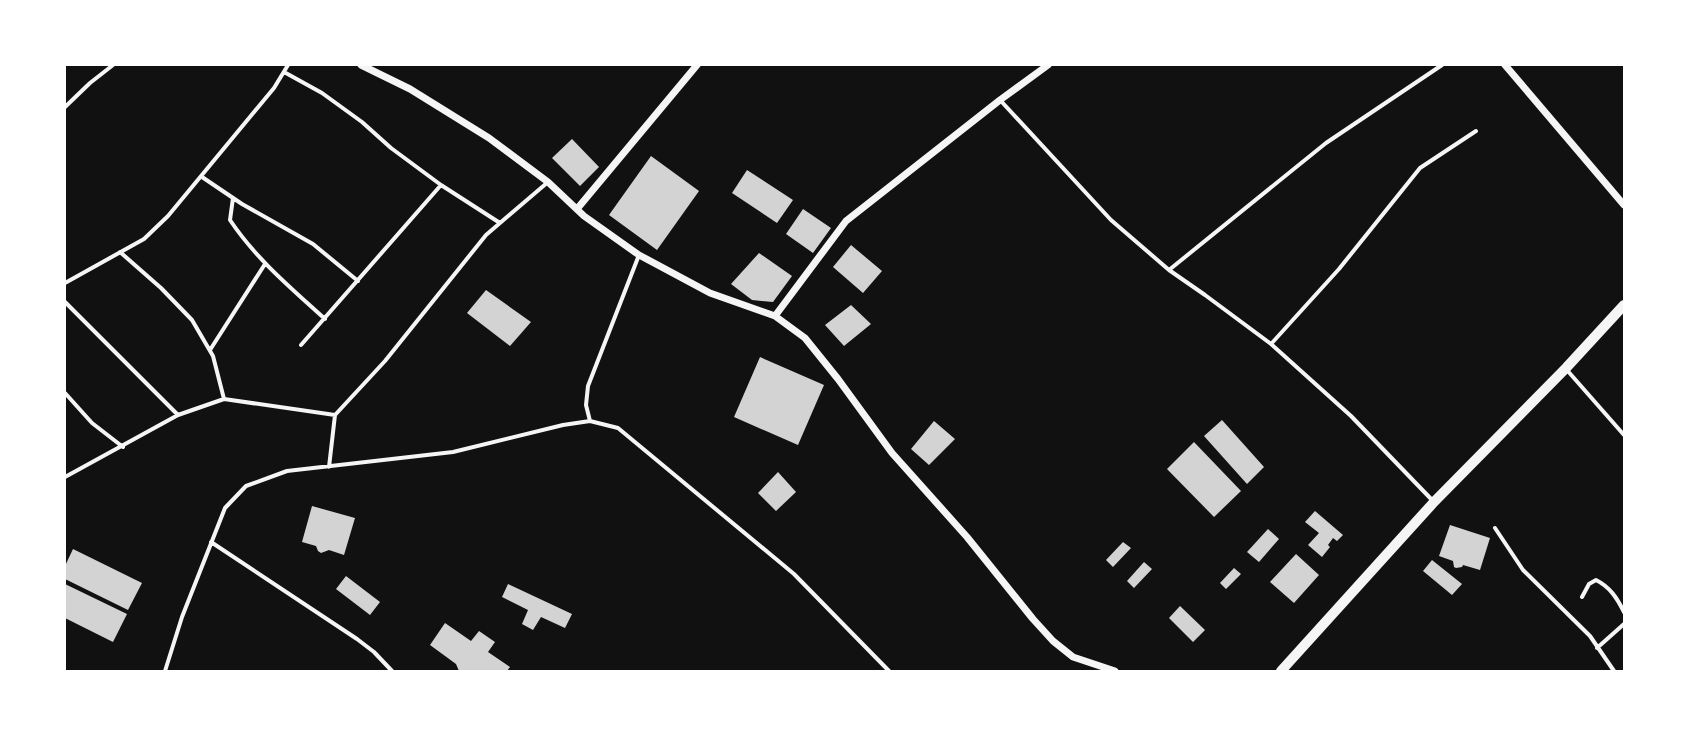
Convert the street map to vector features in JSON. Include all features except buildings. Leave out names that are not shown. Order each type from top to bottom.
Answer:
[{"type":"main road","points":[[1281,671],[1434,502],[1566,368],[1624,305]]},
{"type":"street","points":[[65,107],[90,82],[112,65]]},
{"type":"street","points":[[65,283],[144,239],[168,216],[202,177],[274,88],[288,65]]},
{"type":"street","points":[[361,65],[410,89],[489,138],[548,182],[577,209],[639,254],[710,293],[775,316],[805,338],[822,357],[892,452],[967,537],[1032,619],[1053,641],[1073,657],[1115,671]]},
{"type":"street","points":[[577,209],[697,65]]},
{"type":"street","points":[[775,316],[846,221],[1000,100],[1048,65]]},
{"type":"street","points":[[1169,270],[1326,143],[1442,65]]},
{"type":"street","points":[[1505,65],[1624,205]]},
{"type":"street","points":[[284,72],[322,93],[362,122],[391,148],[441,185],[500,223]]},
{"type":"street","points":[[1000,100],[1111,220],[1169,270],[1206,295],[1271,344],[1351,416],[1434,502]]},
{"type":"street","points":[[1271,344],[1339,269],[1420,168],[1476,131]]},
{"type":"street","points":[[202,177],[233,198],[313,244],[358,281]]},
{"type":"street","points":[[329,467],[335,415],[385,361],[486,235],[548,182]]},
{"type":"street","points":[[302,345],[441,185]]},
{"type":"street","points":[[233,198],[230,220],[265,264],[325,319]]},
{"type":"street","points":[[120,252],[161,288],[192,320],[213,356],[224,399]]},
{"type":"street","points":[[590,421],[586,405],[588,386],[639,254]]},
{"type":"street","points":[[210,350],[265,264]]},
{"type":"street","points":[[65,302],[178,415]]},
{"type":"street","points":[[1566,368],[1624,435]]},
{"type":"street","points":[[65,393],[92,423],[123,447]]},
{"type":"street","points":[[65,477],[123,447],[178,415],[224,399],[335,415]]},
{"type":"street","points":[[165,671],[182,617],[225,508],[246,486],[287,471],[453,452],[563,425],[590,421],[618,428],[794,574],[889,671]]},
{"type":"street","points":[[1495,528],[1523,570],[1590,636],[1614,671]]},
{"type":"street","points":[[211,542],[363,643],[392,671]]},
{"type":"street","points":[[1582,597],[1589,584],[1596,580],[1605,584],[1616,597],[1624,612]]},
{"type":"street","points":[[1597,648],[1624,624]]}]
